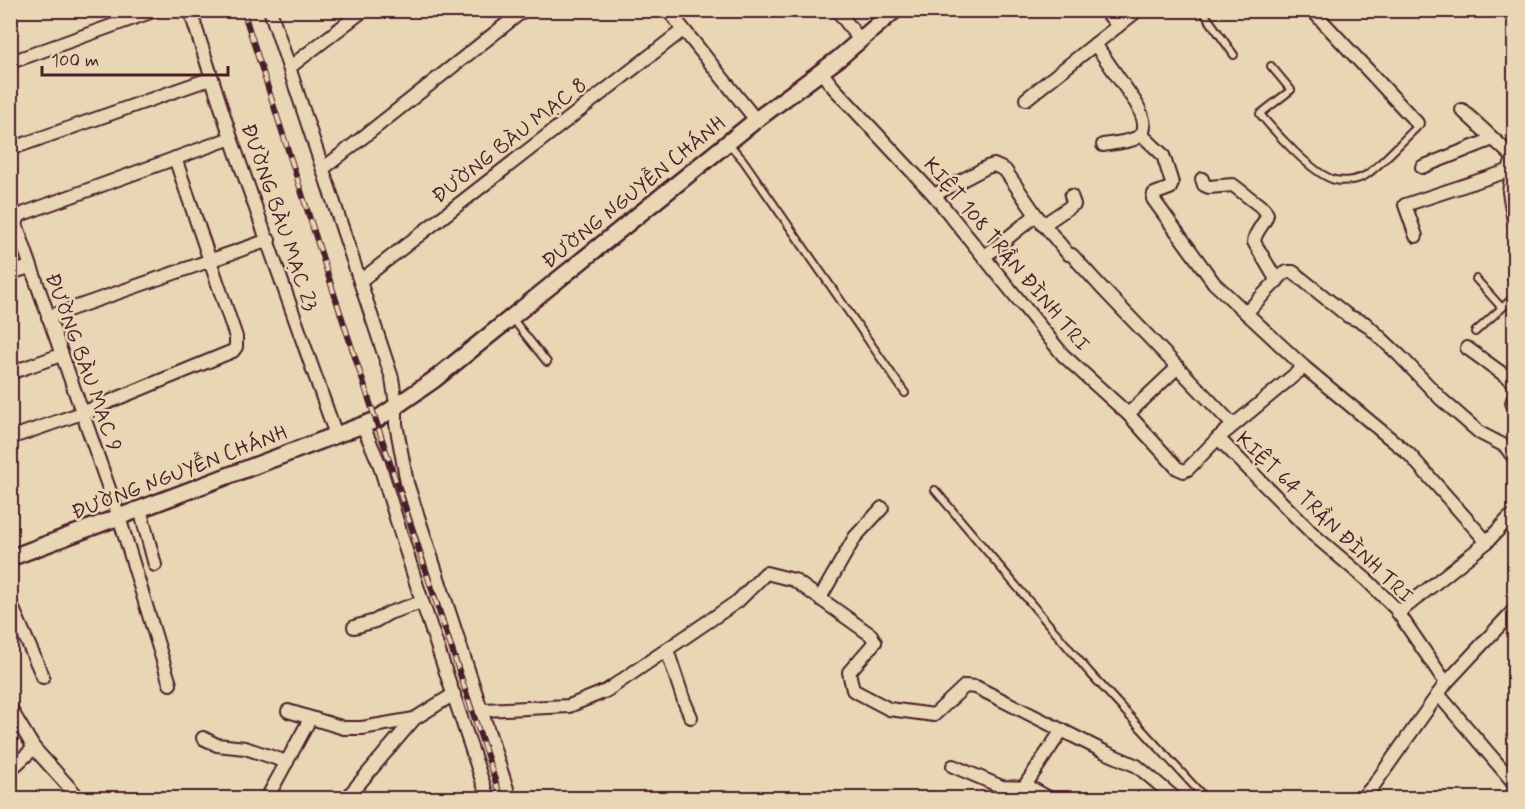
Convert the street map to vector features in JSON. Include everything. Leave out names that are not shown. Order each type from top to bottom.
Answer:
[{"type":"street","points":[[12,65],[156,10]]},
{"type":"street","name":"ĐƯỜNG BÀU MẠC 23","points":[[190,10],[231,138],[269,240],[336,435]]},
{"type":"street","points":[[270,10],[392,378],[396,424],[407,483],[510,798]]},
{"type":"street","points":[[290,67],[364,10]]},
{"type":"street","points":[[324,168],[524,10]]},
{"type":"street","points":[[668,10],[756,120]]},
{"type":"street","points":[[837,10],[860,40]]},
{"type":"street","name":"ĐƯỜNG NGUYỄN CHÁNH","points":[[10,558],[376,420],[435,379],[728,142],[821,72],[896,10]]},
{"type":"street","points":[[1106,10],[1118,26]]},
{"type":"street","points":[[1026,99],[1138,10]]},
{"type":"street","points":[[1312,10],[1417,123]]},
{"type":"street","name":"ĐƯỜNG BÀU MẠC 8","points":[[360,280],[683,30]]},
{"type":"street","points":[[1095,44],[1142,113],[1145,130],[1143,136],[1137,140],[1103,145]]},
{"type":"street","name":"KIỆT 108 TRẦN ĐÌNH TRI","points":[[821,72],[934,195],[1063,355],[1128,414],[1177,468],[1184,471],[1218,438],[1304,367]]},
{"type":"street","points":[[10,149],[212,78]]},
{"type":"street","points":[[1462,110],[1514,158]]},
{"type":"street","points":[[1143,136],[1163,155],[1173,183],[1170,188],[1154,194],[1153,199],[1214,283],[1304,367],[1409,454],[1487,542]]},
{"type":"street","points":[[10,438],[82,413],[233,351],[236,347],[236,338],[175,158],[231,138]]},
{"type":"street","points":[[1422,166],[1493,139]]},
{"type":"street","name":"ĐƯỜNG BÀU MẠC 9","points":[[170,684],[119,517],[16,228],[17,219],[25,213],[175,158]]},
{"type":"street","points":[[1514,158],[1509,192],[1515,221]]},
{"type":"street","points":[[1416,236],[1405,205],[1508,171],[1514,158]]},
{"type":"street","points":[[934,195],[987,167],[994,165],[1005,171],[1068,254],[1072,255],[1233,425]]},
{"type":"street","points":[[1202,179],[1204,185],[1209,187],[1233,185],[1246,193],[1267,214],[1266,219],[1257,230],[1254,242],[1277,281]]},
{"type":"street","points":[[984,257],[1040,220],[1074,204],[1071,196]]},
{"type":"street","points":[[48,317],[269,240]]},
{"type":"street","points":[[10,273],[30,267]]},
{"type":"street","points":[[1246,313],[1287,272],[1293,272],[1348,316],[1365,323],[1441,399],[1480,433],[1505,446],[1515,458]]},
{"type":"street","points":[[1467,348],[1515,382]]},
{"type":"street","points":[[10,373],[62,355]]},
{"type":"street","points":[[1128,414],[1178,367]]},
{"type":"street","points":[[1515,397],[1512,403],[1515,406]]},
{"type":"street","points":[[363,426],[379,463],[422,602],[488,798]]},
{"type":"street","name":"KIỆT 64 TRẦN ĐÌNH TRI","points":[[1218,438],[1315,536],[1368,581],[1398,613],[1446,682]]},
{"type":"street","points":[[820,598],[855,537],[882,508]]},
{"type":"street","points":[[140,509],[155,565]]},
{"type":"street","points":[[1398,613],[1487,542],[1509,518]]},
{"type":"street","points":[[483,710],[568,706],[606,691],[738,601],[766,573],[794,580],[871,635],[875,642],[849,672],[849,681],[853,690],[889,709],[934,715],[964,686],[976,687],[1137,766],[1175,798]]},
{"type":"street","points":[[10,602],[43,677]]},
{"type":"street","points":[[354,627],[422,602]]},
{"type":"street","points":[[1362,798],[1374,785],[1446,682],[1515,610]]},
{"type":"street","points":[[667,650],[691,717]]},
{"type":"street","points":[[351,793],[414,719],[454,694]]},
{"type":"street","points":[[1438,694],[1513,779]]},
{"type":"street","points":[[10,708],[34,748],[79,798]]},
{"type":"street","points":[[288,711],[344,728],[362,728],[414,719]]},
{"type":"street","points":[[267,798],[310,719]]},
{"type":"street","points":[[1024,787],[1062,730]]},
{"type":"street","points":[[203,738],[217,745],[249,748],[287,762]]},
{"type":"street","points":[[10,770],[34,748]]},
{"type":"street","points":[[953,766],[1002,787],[1031,788],[1049,798]]},
{"type":"lane","points":[[1202,10],[1234,55]]},
{"type":"lane","points":[[1271,66],[1291,90],[1260,114],[1276,134],[1327,177],[1335,180],[1352,180],[1368,174],[1416,128],[1417,123]]},
{"type":"lane","points":[[728,142],[743,160],[905,393]]},
{"type":"lane","points":[[1476,279],[1502,308]]},
{"type":"lane","points":[[1475,332],[1515,297]]},
{"type":"lane","points":[[511,317],[547,362]]},
{"type":"lane","points":[[936,490],[1089,672],[1205,798]]},
{"type":"railway","points":[[243,10],[339,309],[501,798]]}]
